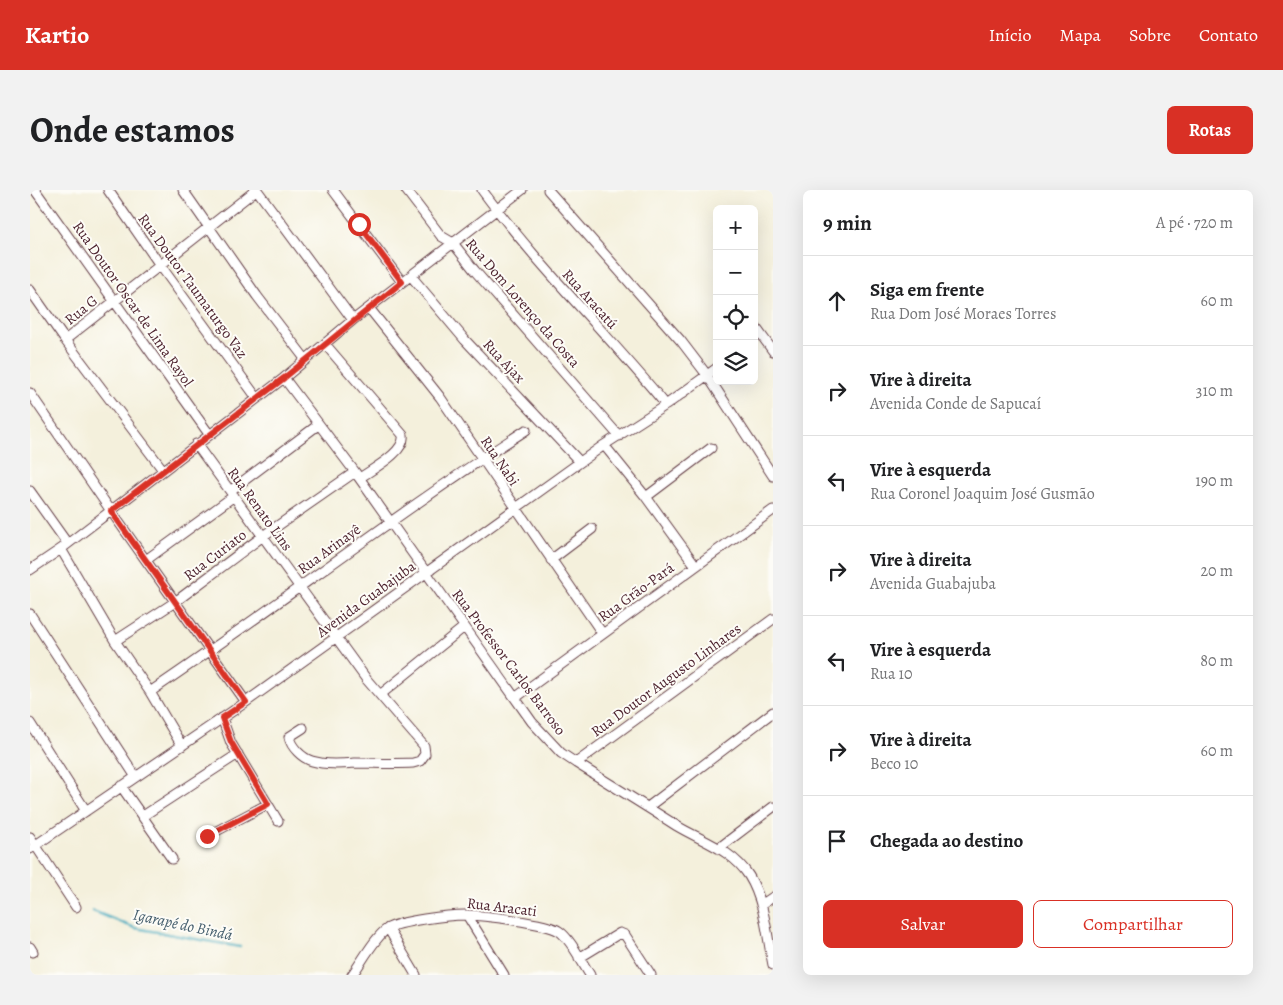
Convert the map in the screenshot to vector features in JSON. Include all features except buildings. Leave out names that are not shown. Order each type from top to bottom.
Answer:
[{"type":"street","name":"Rua Doutor Oscar de Lima Rayol","points":[[35,190],[209,434]]},
{"type":"street","name":"Rua Doutor Taumaturgo Vaz","points":[[108,190],[257,398]]},
{"type":"street","points":[[183,190],[257,296],[306,360]]},
{"type":"street","name":"Rua G","points":[[65,340],[257,190]]},
{"type":"street","points":[[257,190],[353,320]]},
{"type":"street","points":[[333,190],[402,282]]},
{"type":"street","name":"Rua Dom Lorenço da Costa","points":[[406,190],[442,236],[453,243],[619,436]]},
{"type":"street","name":"Rua Aracatú","points":[[482,190],[543,267],[666,404]]},
{"type":"street","points":[[30,570],[111,511],[284,378],[353,320],[522,190]]},
{"type":"street","points":[[548,190],[681,341],[707,375],[773,476]]},
{"type":"street","name":"Rua Ajax","points":[[411,276],[465,340],[580,462]]},
{"type":"street","points":[[30,290],[65,340],[164,470]]},
{"type":"street","name":"Rua Nabi","points":[[369,308],[440,397],[602,633]]},
{"type":"street","points":[[758,338],[773,350]]},
{"type":"street","name":"Rua Curiato","points":[[115,641],[175,602],[264,536],[357,475],[396,452],[402,446],[404,441],[403,435],[395,424],[325,344]]},
{"type":"street","name":"Avenida Guabajuba","points":[[33,847],[246,702],[580,462],[713,371]]},
{"type":"street","name":"Rua Professor Carlos Barroso","points":[[284,378],[357,475],[515,698],[547,739],[561,753],[576,763],[679,827],[734,858],[748,874],[761,905],[773,965]]},
{"type":"street","points":[[30,393],[209,652],[246,702]]},
{"type":"street","points":[[146,560],[232,494],[318,424]]},
{"type":"street","name":"Rua Arinayê","points":[[150,692],[300,588],[389,522],[526,430]]},
{"type":"street","name":"Rua Renato Lins","points":[[196,444],[367,680],[418,739],[425,750],[424,757],[420,761],[413,763],[329,764],[312,761],[304,758],[294,747],[289,736],[303,728]]},
{"type":"street","points":[[604,445],[646,497],[696,566]]},
{"type":"street","points":[[646,497],[711,448]]},
{"type":"street","points":[[30,490],[64,546],[115,641],[150,692],[182,746]]},
{"type":"street","name":"Rua Grão-Pará","points":[[515,698],[773,510]]},
{"type":"street","points":[[552,560],[592,529]]},
{"type":"street","points":[[30,614],[136,777]]},
{"type":"street","name":"Rua Doutor Augusto Linhares","points":[[576,763],[773,619]]},
{"type":"street","points":[[380,695],[464,627]]},
{"type":"street","points":[[648,807],[773,712]]},
{"type":"street","points":[[222,718],[228,736],[278,821]]},
{"type":"street","points":[[30,723],[86,811]]},
{"type":"street","points":[[143,816],[238,754]]},
{"type":"street","points":[[121,786],[172,859]]},
{"type":"street","points":[[207,836],[268,804]]},
{"type":"street","points":[[719,848],[773,807]]},
{"type":"street","points":[[30,837],[33,847],[76,907]]},
{"type":"street","points":[[761,905],[773,897]]},
{"type":"street","points":[[467,915],[504,975]]},
{"type":"street","name":"Rua Aracati","points":[[388,928],[411,922],[467,915],[543,925],[564,935],[590,975]]},
{"type":"street","points":[[352,975],[378,938],[388,928],[416,975]]},
{"type":"street","points":[[579,958],[620,933],[625,935],[651,975]]},
{"type":"waterway","name":"Igarapé do Bindá","points":[[93,911],[135,928],[240,947]]},
{"type":"route","points":[[207,836],[268,804],[231,742],[222,718],[246,702],[111,511],[284,378],[402,282],[359,224]]}]
